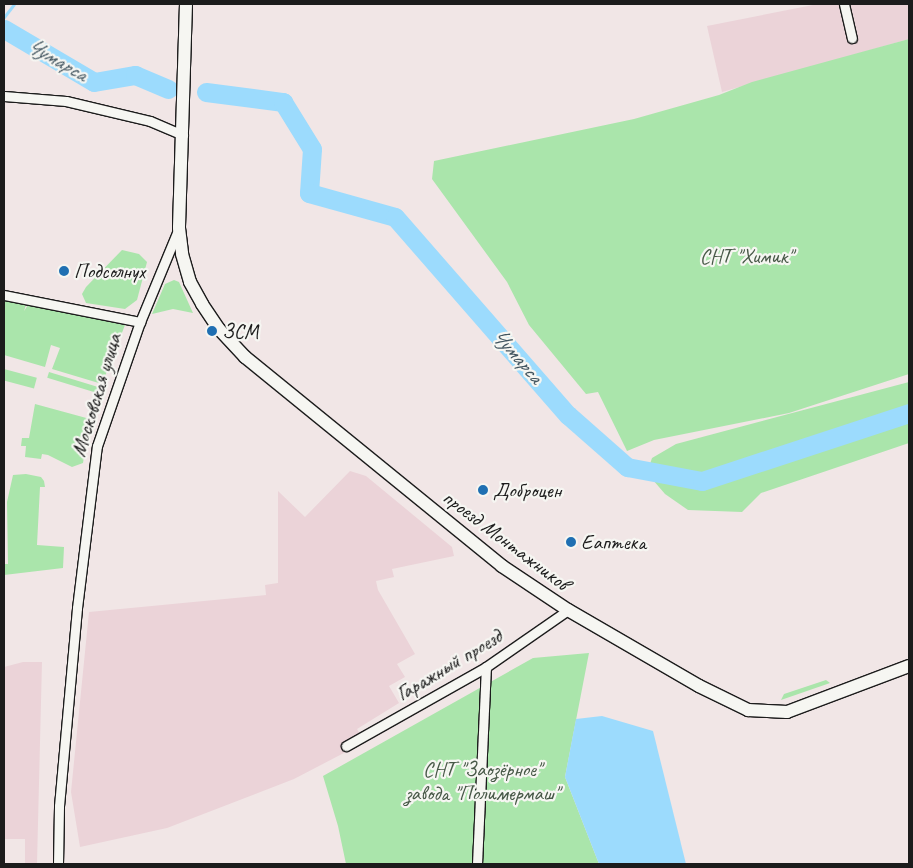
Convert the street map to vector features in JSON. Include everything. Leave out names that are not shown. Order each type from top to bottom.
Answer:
[{"type":"main road","name":"Московская улица","points":[[179,228],[186,4]]},
{"type":"main road","name":"проезд Монтажников","points":[[179,228],[190,282],[218,328],[244,357],[502,566],[568,610],[698,686],[748,710],[787,712],[909,666]]},
{"type":"street","points":[[844,4],[852,38]]},
{"type":"street","points":[[4,96],[66,101],[150,121],[183,135]]},
{"type":"street","name":"Московская улица","points":[[58,864],[59,806],[76,616],[97,446],[140,322],[179,228]]},
{"type":"street","points":[[4,295],[140,322]]},
{"type":"street","name":"Гаражный проезд","points":[[346,746],[486,667],[568,610]]},
{"type":"street","points":[[477,864],[486,667]]},
{"type":"shaded area","points":[[818,4],[909,4],[909,39],[722,92],[707,26]]},
{"type":"shaded area","points":[[350,471],[366,476],[452,547],[454,556],[392,569],[394,577],[376,581],[378,590],[415,654],[397,664],[405,677],[389,686],[399,703],[357,729],[365,742],[294,779],[167,828],[80,847],[71,792],[89,612],[266,595],[265,585],[278,583],[278,491],[305,517]]},
{"type":"shaded area","points":[[23,662],[42,662],[37,864],[25,864],[25,839],[4,839],[4,667]]},
{"type":"green space","name":"СНТ \"Химик\"","points":[[909,39],[909,374],[789,413],[654,440],[627,451],[598,392],[586,394],[529,325],[507,282],[432,179],[434,161],[634,119],[719,95],[752,82]]},
{"type":"green space","points":[[122,250],[139,254],[147,262],[137,300],[125,309],[86,303],[82,294],[86,287]]},
{"type":"green space","points":[[174,280],[179,282],[193,313],[173,309],[152,314],[165,284]]},
{"type":"green space","points":[[4,300],[26,305],[24,311],[28,305],[125,325],[102,384],[52,369],[60,348],[51,345],[45,367],[4,355]]},
{"type":"green space","points":[[4,369],[37,378],[34,388],[4,380]]},
{"type":"green space","points":[[49,372],[100,387],[98,393],[47,378]]},
{"type":"green space","points":[[909,382],[909,443],[761,493],[742,512],[688,510],[665,494],[647,473],[652,458],[676,444]]},
{"type":"green space","points":[[35,404],[90,419],[83,463],[72,467],[48,455],[42,454],[41,459],[25,457],[26,446],[21,446],[22,438],[29,438]]},
{"type":"green space","points":[[26,474],[41,477],[45,487],[40,487],[37,545],[64,547],[63,568],[4,575],[4,564],[8,564],[7,502],[13,475]]},
{"type":"green space","name":"СНТ \"Заозёрное\" завода \"Полимермаш\"","points":[[589,653],[565,777],[599,864],[346,864],[338,826],[323,776],[533,658]]},
{"type":"green space","points":[[826,680],[830,683],[781,700],[784,694]]},
{"type":"water","points":[[602,716],[653,731],[686,864],[599,864],[565,777],[576,719]]},
{"type":"waterway","points":[[4,17],[14,4]]},
{"type":"waterway","name":"Чумарса","points":[[4,29],[94,82],[135,75],[168,89]]},
{"type":"waterway","name":"Чумарса","points":[[206,92],[283,102],[312,149],[309,193],[395,217],[568,415],[627,467],[702,481],[909,413]]},
{"type":"place","name":"Подсолнух","points":[[64,271]]},
{"type":"place","name":"ЗСМ","points":[[212,331]]},
{"type":"place","name":"Доброцен","points":[[483,490]]},
{"type":"place","name":"Еаптека","points":[[571,542]]}]
